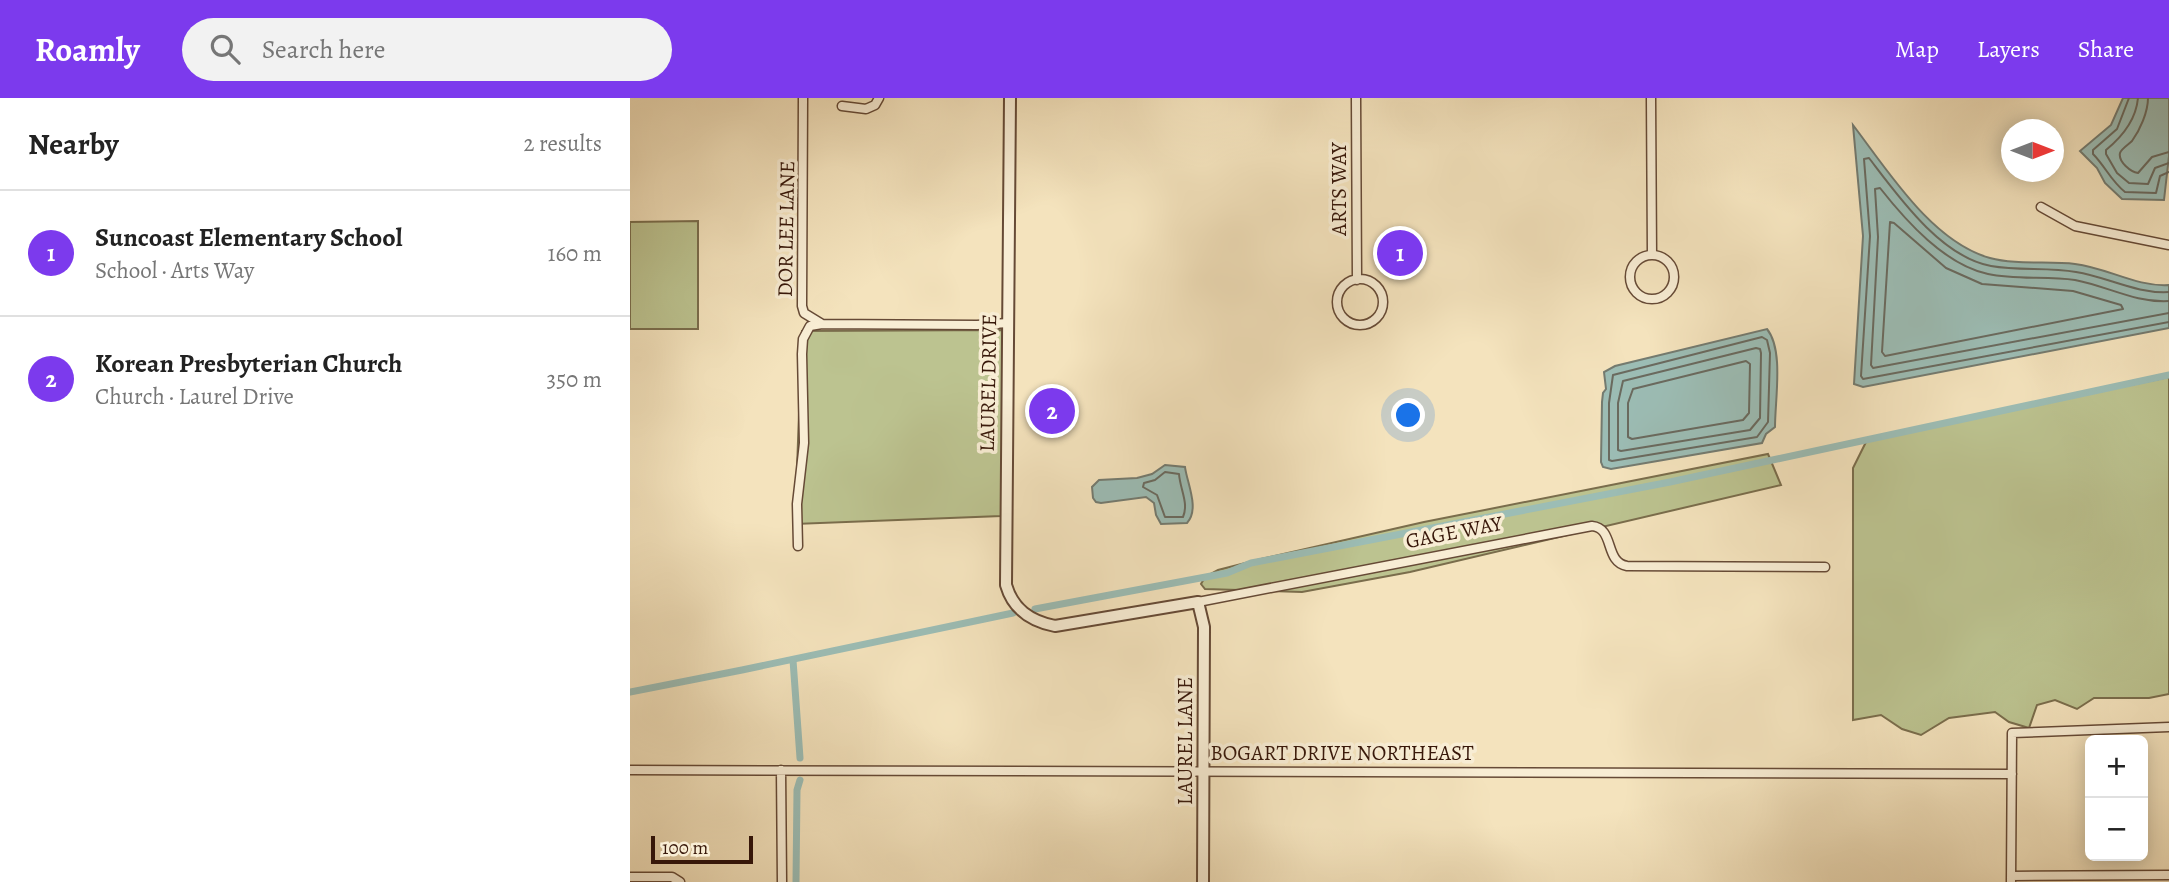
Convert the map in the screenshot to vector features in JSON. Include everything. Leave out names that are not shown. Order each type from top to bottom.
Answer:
[{"type":"street","name":"DOR LEE LANE","points":[[803,98],[802,306],[804,313],[822,324]]},
{"type":"street","points":[[842,106],[866,109],[875,105],[879,98]]},
{"type":"street","name":"LAUREL DRIVE","points":[[1010,98],[1006,584],[1013,602],[1032,619],[1055,626],[1070,625]]},
{"type":"street","name":"ARTS WAY","points":[[1356,98],[1357,280]]},
{"type":"street","points":[[1651,98],[1652,254]]},
{"type":"street","points":[[2041,206],[2076,226],[2169,245]]},
{"type":"street","points":[[1652,254],[1665,258],[1674,276],[1671,290],[1653,300],[1634,291],[1629,278],[1638,259],[1652,254]]},
{"type":"street","points":[[1357,280],[1365,280],[1377,287],[1383,300],[1380,314],[1362,325],[1342,316],[1338,301],[1344,287],[1357,280]]},
{"type":"street","points":[[822,324],[1008,323]]},
{"type":"street","name":"DOR LEE LANE","points":[[798,546],[797,504],[804,443],[803,339],[810,326],[822,324]]},
{"type":"street","name":"GAGE WAY","points":[[1070,625],[1592,527],[1600,527],[1605,532],[1615,560],[1620,565],[1825,567]]},
{"type":"street","name":"LAUREL LANE","points":[[1198,602],[1204,627],[1203,882]]},
{"type":"street","points":[[2169,727],[2012,733],[2011,879],[2169,874]]},
{"type":"street","name":"BOGART DRIVE NORTHEAST","points":[[630,770],[2012,774]]},
{"type":"street","points":[[781,770],[782,882]]},
{"type":"street","points":[[630,877],[672,877],[680,882]]},
{"type":"green space","points":[[698,221],[698,329],[630,329],[630,222]]},
{"type":"green space","points":[[1004,330],[1001,516],[795,524],[802,331]]},
{"type":"green space","points":[[2169,377],[2169,694],[2149,698],[2094,698],[2077,709],[2055,700],[2037,705],[2029,728],[2009,722],[1995,712],[1949,718],[1921,735],[1902,729],[1881,715],[1853,720],[1853,468],[1867,440]]},
{"type":"green space","points":[[1768,454],[1781,485],[1410,572],[1302,592],[1205,589],[1201,584],[1205,577],[1218,570],[1261,559],[1424,522]]},
{"type":"water","points":[[2123,98],[2169,98],[2169,156],[2164,200],[2122,199],[2105,183],[2097,168],[2080,151],[2111,125]]},
{"type":"water","points":[[1853,125],[1913,203],[1949,237],[1969,250],[2000,260],[2075,264],[2145,283],[2169,285],[2169,328],[1863,387],[1854,384],[1863,236]]},
{"type":"water","points":[[1767,329],[1775,349],[1777,389],[1775,427],[1766,434],[1762,443],[1611,469],[1603,467],[1602,402],[1606,389],[1604,372],[1615,366]]},
{"type":"water","points":[[1165,465],[1185,467],[1193,503],[1191,517],[1187,523],[1161,524],[1154,503],[1146,497],[1101,503],[1093,498],[1092,487],[1099,480],[1137,478],[1152,474]]},
{"type":"waterway","points":[[1035,609],[1227,573],[1251,563],[1670,482],[2169,375]]},
{"type":"waterway","points":[[630,692],[1013,613]]},
{"type":"waterway","points":[[793,660],[800,758]]},
{"type":"waterway","points":[[796,882],[797,790],[800,780]]},
{"type":"place","name":"Suncoast Elementary School","points":[[1400,253]]},
{"type":"place","name":"Korean Presbyterian Church","points":[[1052,411]]}]
